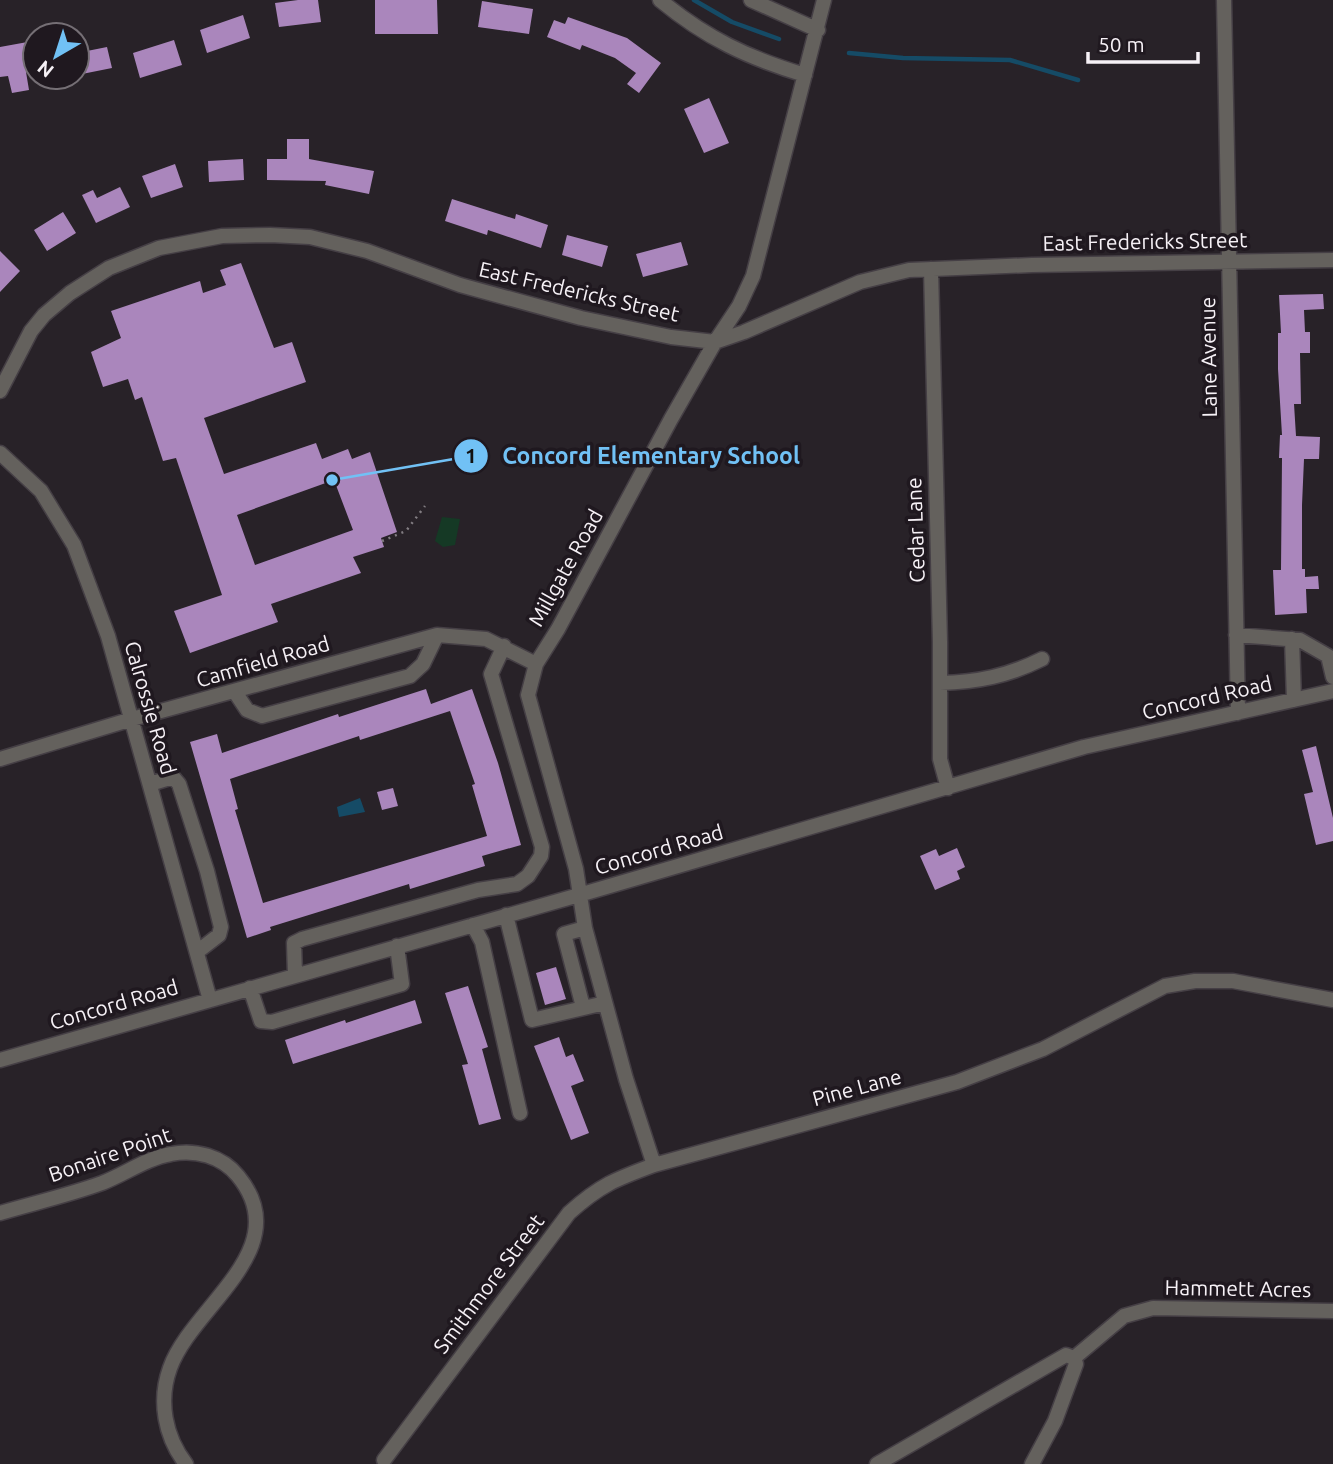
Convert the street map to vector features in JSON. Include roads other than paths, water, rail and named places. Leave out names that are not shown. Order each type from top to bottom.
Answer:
[{"type":"street","points":[[660,0],[689,24],[723,43],[764,62],[805,75]]},
{"type":"street","points":[[751,0],[818,30]]},
{"type":"street","name":"Millgate Road","points":[[579,895],[576,869],[528,695],[536,664],[558,629],[715,342],[739,306],[753,276],[824,0]]},
{"type":"street","name":"Lane Avenue","points":[[1224,0],[1238,713]]},
{"type":"street","name":"East Fredericks Street","points":[[0,391],[30,331],[70,293],[109,268],[159,248],[222,236],[310,237],[366,251],[460,285],[581,318],[671,337],[715,342],[860,282],[909,270],[1228,260],[1333,260]]},
{"type":"street","name":"Cedar Lane","points":[[931,269],[940,759],[948,788]]},
{"type":"street","name":"Calrossie Road","points":[[0,453],[41,491],[74,545],[108,635],[210,1000]]},
{"type":"street","points":[[235,692],[247,710],[262,716],[410,676],[423,664],[437,635]]},
{"type":"street","name":"Camfield Road","points":[[0,759],[132,719],[437,635],[486,639],[536,664]]},
{"type":"street","points":[[1236,635],[1300,640],[1328,656],[1333,677]]},
{"type":"street","points":[[1292,639],[1294,700]]},
{"type":"street","points":[[295,975],[294,943],[302,939],[478,890],[517,884],[528,876],[541,856],[542,847],[491,674],[504,646]]},
{"type":"street","points":[[940,683],[974,682],[999,677],[1042,659]]},
{"type":"street","name":"Concord Road","points":[[0,1060],[1084,747],[1333,691]]},
{"type":"street","points":[[150,784],[173,777],[179,784],[207,871],[221,927],[219,935],[197,952]]},
{"type":"street","points":[[508,887],[532,1020],[605,1003]]},
{"type":"street","points":[[579,895],[585,928],[626,1079],[654,1165]]},
{"type":"street","points":[[473,925],[482,942],[520,1113]]},
{"type":"street","points":[[583,1007],[564,934],[585,928]]},
{"type":"street","points":[[250,988],[261,1021],[272,1022],[402,985],[397,946]]},
{"type":"street","name":"Pine Lane","points":[[654,1165],[957,1082],[1043,1049],[1165,986],[1195,981],[1233,981],[1333,1000]]},
{"type":"street","name":"Bonaire Point","points":[[0,1213],[103,1182],[167,1154],[204,1154],[235,1171],[246,1185],[257,1216],[256,1234],[250,1250],[230,1282],[179,1349],[164,1388],[167,1429],[174,1447],[186,1464]]},
{"type":"street","name":"Smithmore Street","points":[[384,1460],[569,1213],[593,1191],[654,1165]]},
{"type":"street","name":"Hammett Acres","points":[[877,1464],[1066,1355],[1074,1358],[1124,1317],[1153,1308],[1333,1311]]},
{"type":"street","points":[[1032,1464],[1055,1420],[1076,1364],[1074,1358]]},
{"type":"water","points":[[360,798],[365,812],[339,817],[337,807]]},
{"type":"waterway","points":[[694,0],[732,22],[779,39]]},
{"type":"waterway","points":[[849,53],[903,58],[1010,60],[1078,80]]},
{"type":"place","name":"Concord Elementary School","points":[[332,480]]}]
